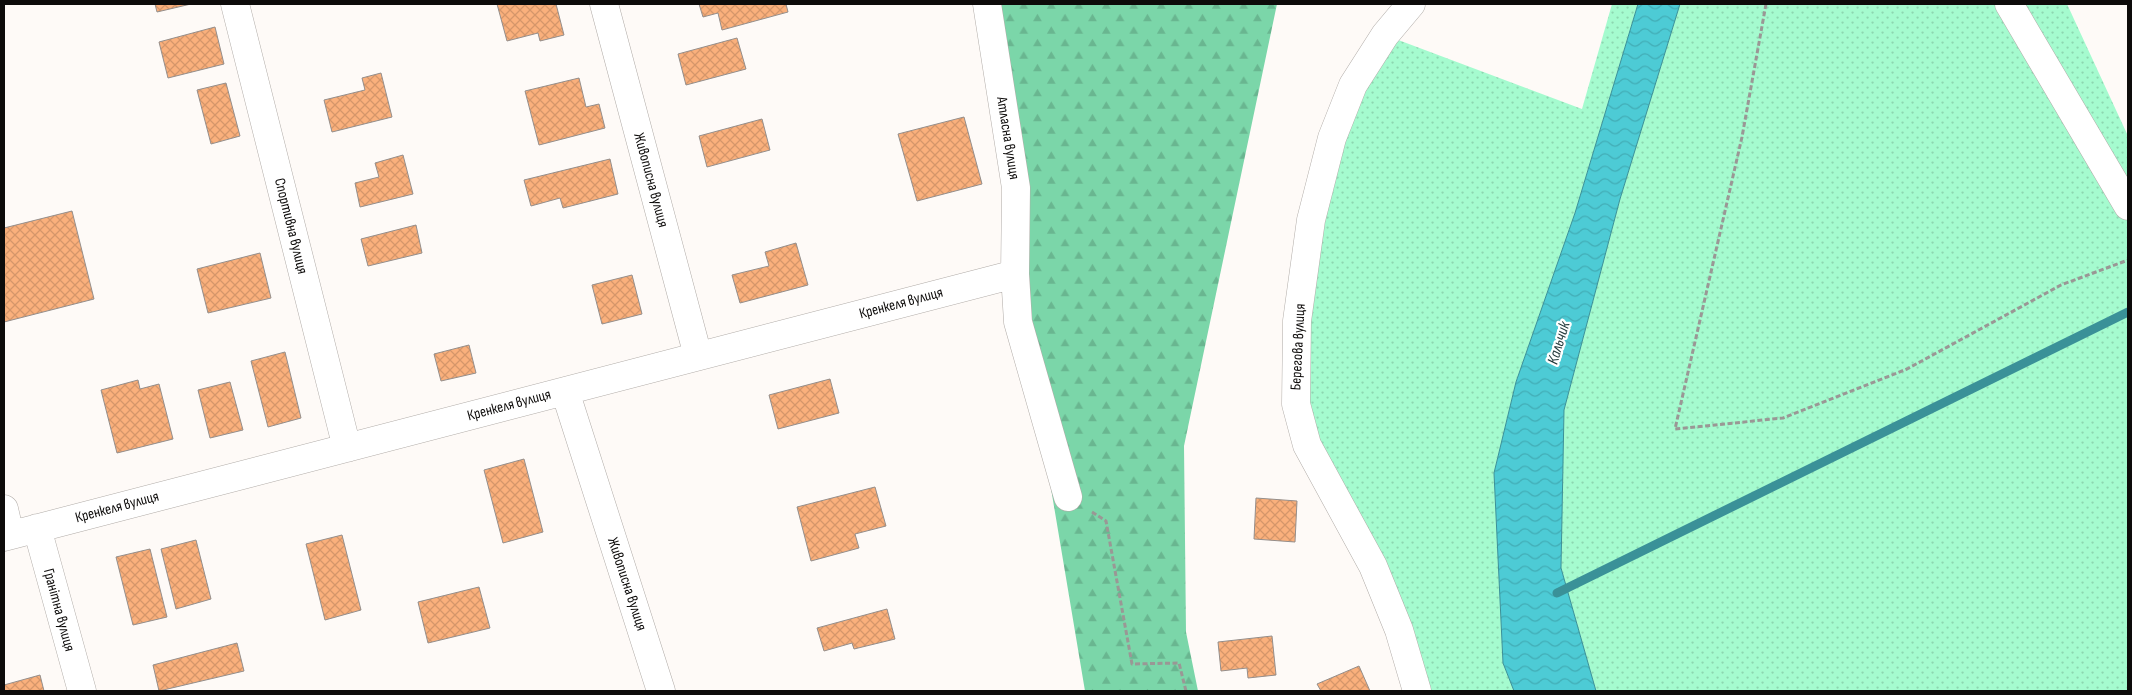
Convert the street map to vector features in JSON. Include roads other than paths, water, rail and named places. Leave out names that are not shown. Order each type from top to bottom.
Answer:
[{"type":"street","name":"Спортивна вулиця","points":[[235,4],[347,448]]},
{"type":"street","name":"Живописна вулиця","points":[[604,4],[698,356]]},
{"type":"street","name":"Атласна вулиця","points":[[987,4],[1016,188],[1015,274],[1018,322],[1068,497]]},
{"type":"street","name":"Берегова вулиця","points":[[1411,4],[1384,35],[1353,85],[1332,138],[1311,220],[1297,321],[1296,404],[1308,445],[1373,566],[1399,630],[1417,691]]},
{"type":"street","points":[[2009,4],[2128,206]]},
{"type":"street","name":"Кренкеля вулиця","points":[[6,527],[37,528],[1015,274]]},
{"type":"street","name":"Живописна вулиця","points":[[565,391],[661,691]]},
{"type":"street","name":"Гранітна вулиця","points":[[37,528],[82,691]]},
{"type":"water","name":"Кальчик","points":[[1638,4],[1680,4],[1620,199],[1564,410],[1561,568],[1596,691],[1514,691],[1503,663],[1494,473],[1516,382],[1575,213]]},
{"type":"waterway","points":[[1557,593],[2128,312]]}]
